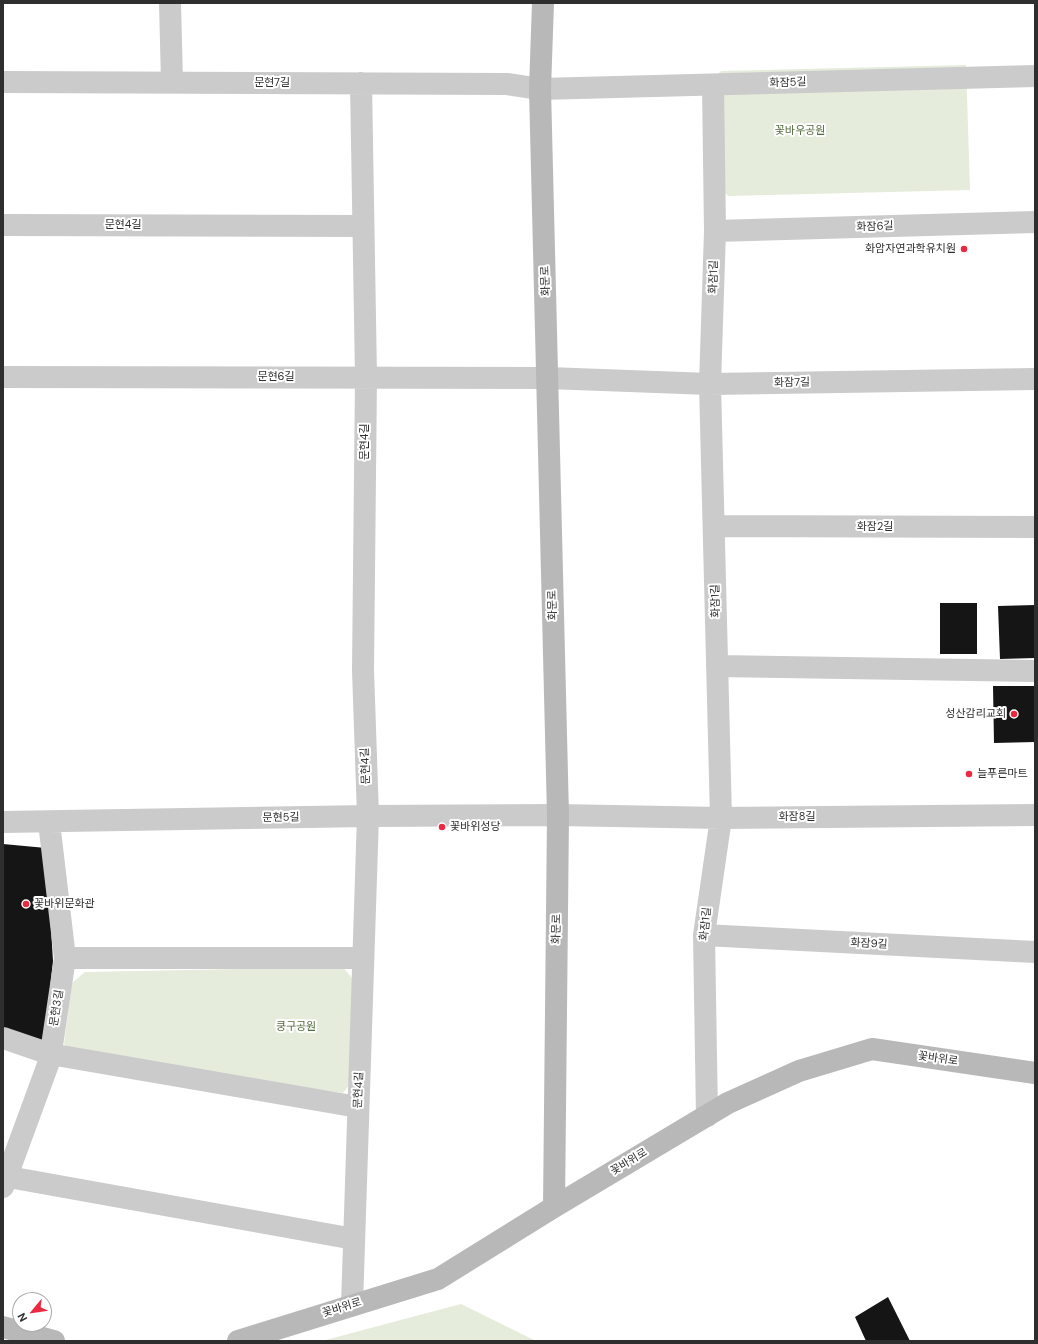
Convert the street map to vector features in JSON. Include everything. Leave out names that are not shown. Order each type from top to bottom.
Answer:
[{"type":"street","points":[[170,3],[172,82]]},
{"type":"street","name":"화문로","points":[[543,3],[540,89],[558,815],[554,1207]]},
{"type":"street","name":"화잠5길","points":[[540,89],[1035,76]]},
{"type":"street","name":"문현7길","points":[[3,82],[507,84],[540,89]]},
{"type":"street","name":"문현4길","points":[[352,1306],[368,816],[363,670],[366,377],[361,83]]},
{"type":"street","name":"화잠1길","points":[[707,1116],[704,936],[721,818],[710,384],[715,231],[713,85]]},
{"type":"street","name":"화잠6길","points":[[715,231],[1035,222]]},
{"type":"street","name":"문현4길","points":[[3,225],[363,226]]},
{"type":"street","name":"문현6길","points":[[3,377],[548,378]]},
{"type":"street","name":"화잠7길","points":[[548,378],[710,384],[1035,380]]},
{"type":"street","name":"화잠2길","points":[[714,526],[1035,527]]},
{"type":"street","points":[[717,666],[1035,671]]},
{"type":"street","name":"문현5길","points":[[3,822],[368,816],[558,815]]},
{"type":"street","name":"화잠8길","points":[[558,815],[721,818],[1035,815]]},
{"type":"street","name":"문현3길","points":[[4,1180],[50,1059],[65,958],[49,822]]},
{"type":"street","name":"화잠9길","points":[[704,936],[1035,952]]},
{"type":"street","points":[[65,958],[363,958]]},
{"type":"street","points":[[3,1038],[50,1054],[358,1107]]},
{"type":"street","name":"꽃바위로","points":[[238,1341],[438,1279],[554,1207],[707,1116],[728,1104],[799,1071],[872,1049],[1035,1073]]},
{"type":"street","points":[[4,1180],[354,1238]]},
{"type":"street","points":[[3,1327],[54,1341]]},
{"type":"green space","name":"꽃바우공원","points":[[966,65],[970,190],[728,196],[715,182],[710,82],[721,71]]},
{"type":"green space","name":"쿵구공원","points":[[343,967],[356,983],[356,1076],[343,1093],[76,1056],[64,1044],[72,983],[85,972]]},
{"type":"green space","points":[[461,1304],[536,1341],[322,1341],[442,1309]]},
{"type":"building","points":[[940,603],[977,603],[977,654],[940,654]]},
{"type":"building","points":[[1035,605],[1035,658],[1000,659],[998,606]]},
{"type":"building","name":"성산감리교회","points":[[993,686],[1035,686],[1035,742],[994,743]]},
{"type":"building","name":"꽃바위문화관","points":[[3,844],[46,848],[53,961],[44,1043],[3,1029]]},
{"type":"building","points":[[888,1297],[910,1341],[866,1341],[855,1317]]},
{"type":"place","name":"화암자연과학유치원","points":[[964,249]]},
{"type":"place","name":"성산감리교회","points":[[1014,714]]},
{"type":"place","name":"늘푸른마트","points":[[969,774]]},
{"type":"place","name":"꽃바위성당","points":[[442,827]]},
{"type":"place","name":"꽃바위문화관","points":[[26,904]]}]
